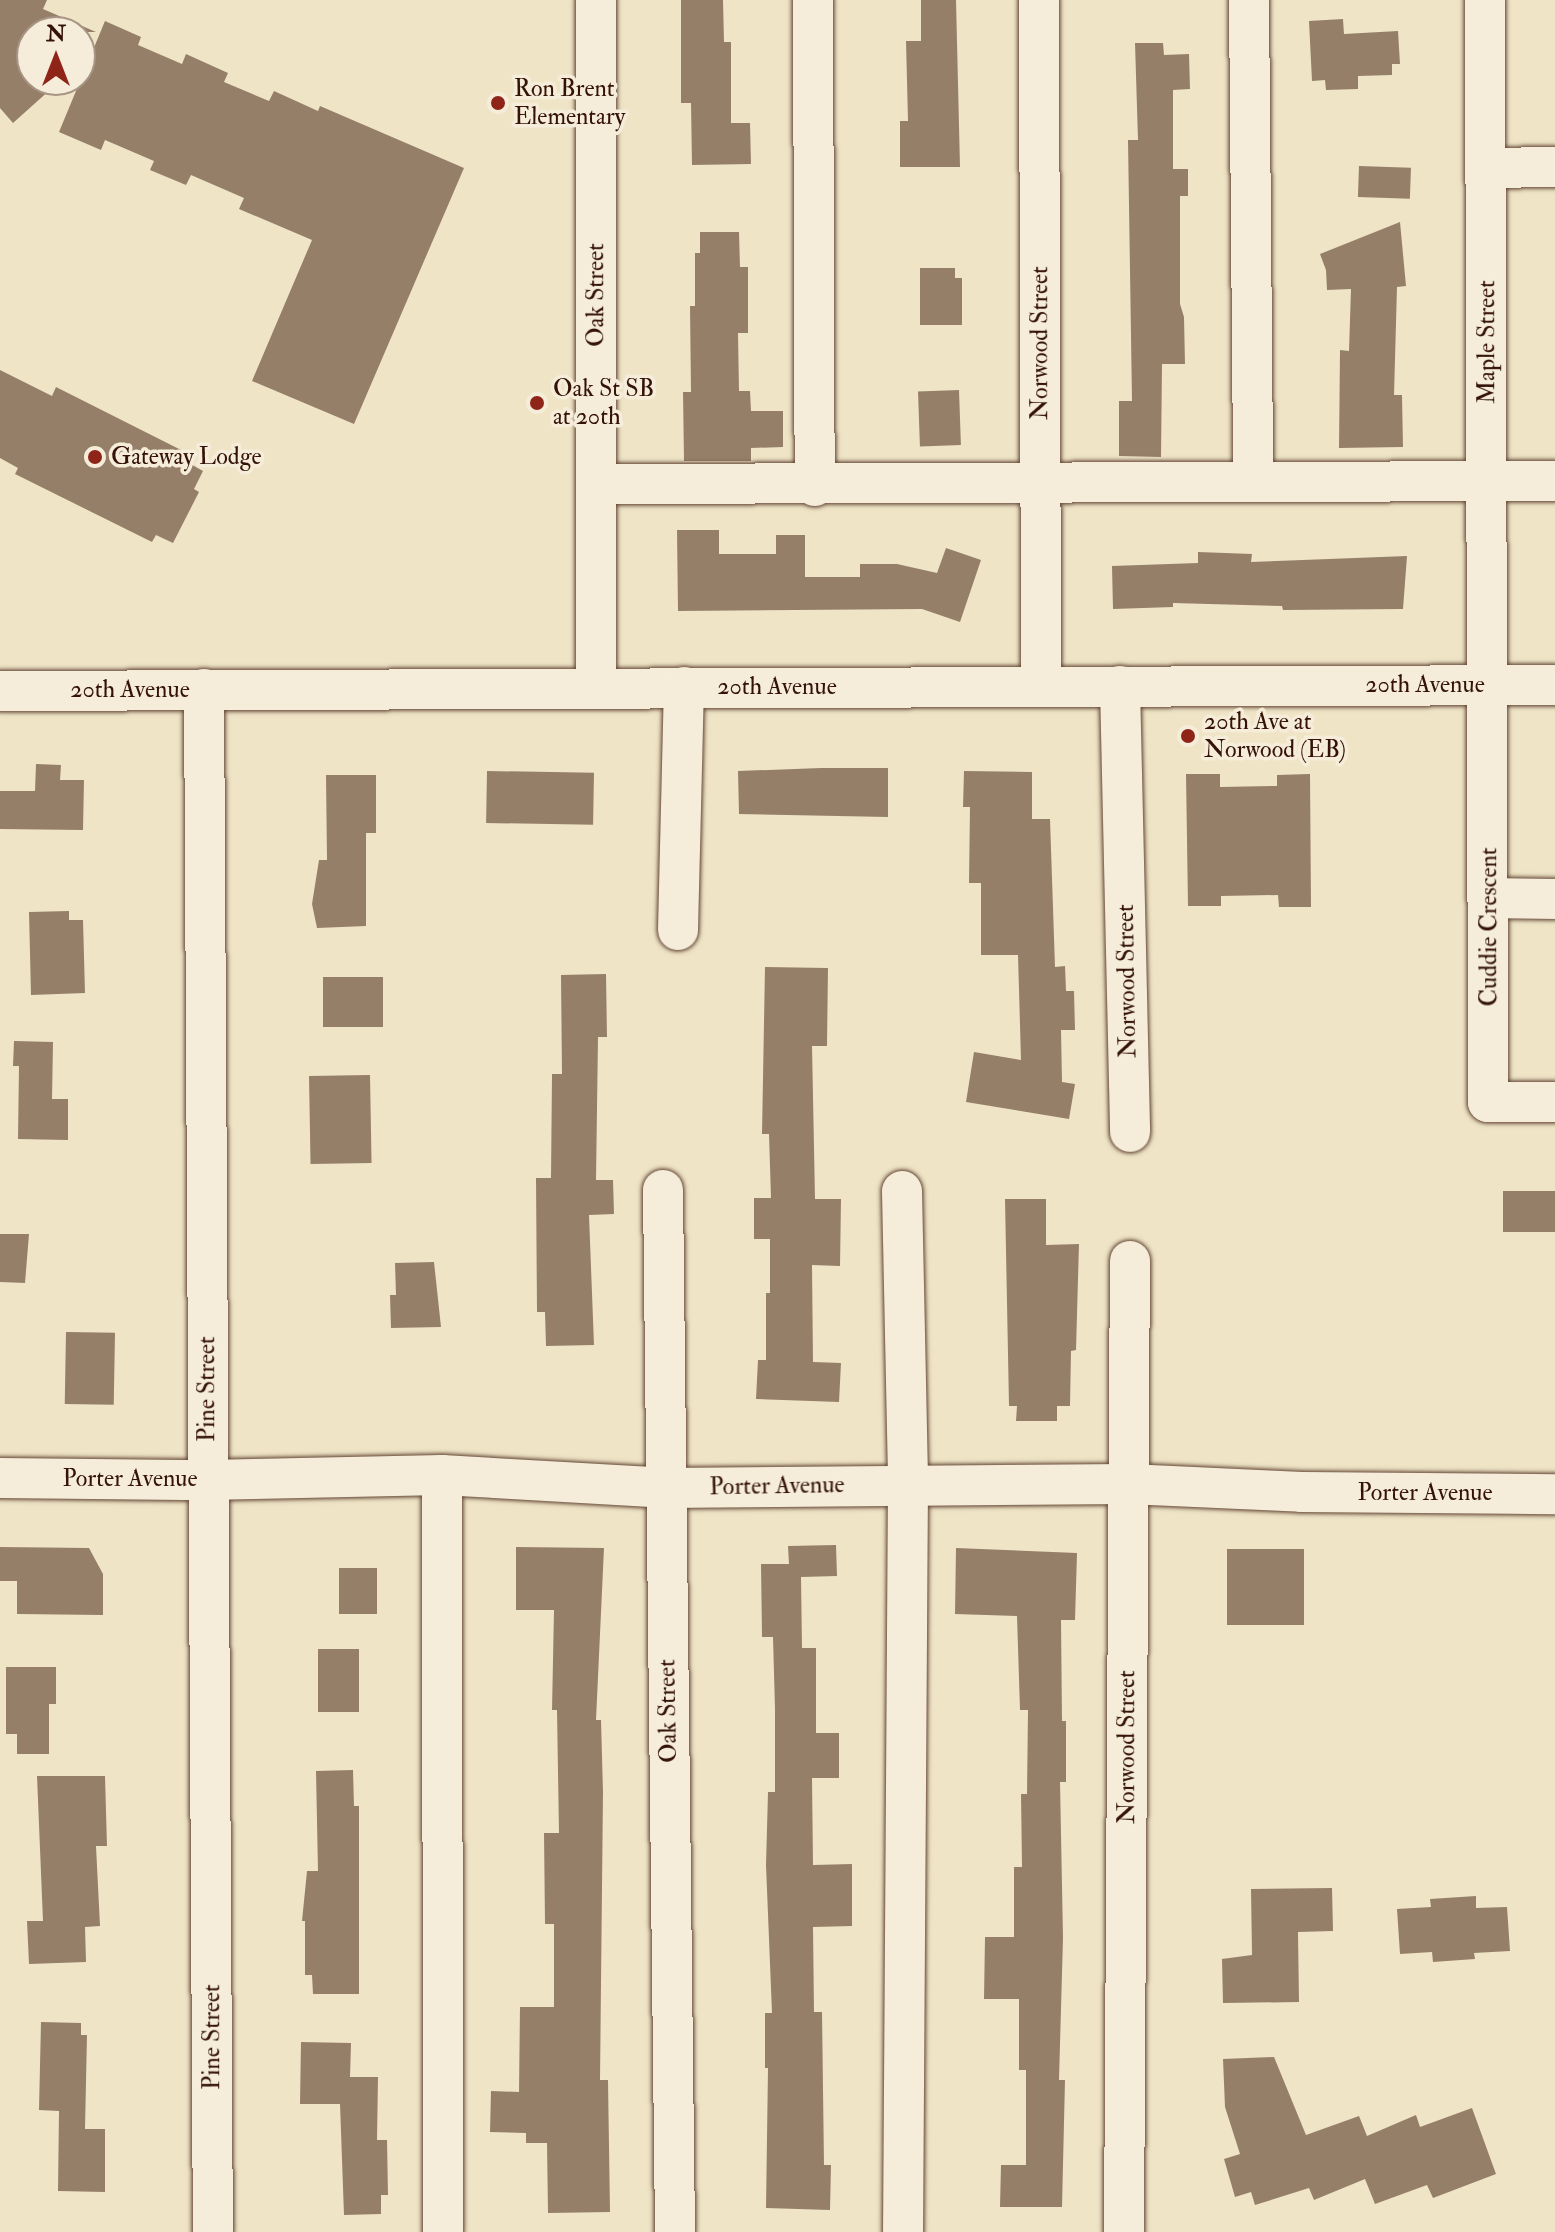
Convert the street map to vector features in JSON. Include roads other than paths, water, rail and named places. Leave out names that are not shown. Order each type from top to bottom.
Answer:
[{"type":"street","name":"Oak Street","points":[[596,0],[596,687]]},
{"type":"street","points":[[813,0],[815,486]]},
{"type":"street","name":"Norwood Street","points":[[1039,0],[1041,686]]},
{"type":"street","points":[[1249,0],[1253,482]]},
{"type":"street","name":"Maple Street","points":[[1485,0],[1489,685]]},
{"type":"street","points":[[1486,168],[1555,167]]},
{"type":"street","points":[[596,484],[815,486],[1555,481]]},
{"type":"street","name":"Cuddie Crescent","points":[[1489,685],[1488,1102],[1555,1102]]},
{"type":"street","name":"20th Avenue","points":[[0,691],[1555,685]]},
{"type":"street","name":"Norwood Street","points":[[1120,686],[1130,1132]]},
{"type":"street","points":[[678,930],[684,687]]},
{"type":"street","name":"Pine Street","points":[[204,689],[213,2232]]},
{"type":"street","points":[[1489,898],[1555,899]]},
{"type":"street","name":"Oak Street","points":[[663,1190],[675,2232]]},
{"type":"street","points":[[902,1191],[908,1484],[903,2232]]},
{"type":"street","name":"Norwood Street","points":[[1124,2232],[1130,1261]]},
{"type":"street","points":[[442,1475],[443,2232]]},
{"type":"street","name":"Porter Avenue","points":[[0,1478],[207,1480],[442,1475],[665,1488],[1128,1484],[1302,1492],[1555,1494]]},
{"type":"place","name":"Ron Brent Elementary","points":[[498,103]]},
{"type":"place","name":"Oak St SB at 20th","points":[[537,403]]},
{"type":"place","name":"Gateway Lodge","points":[[95,457]]},
{"type":"place","name":"20th Ave at Norwood (EB)","points":[[1188,736]]}]
